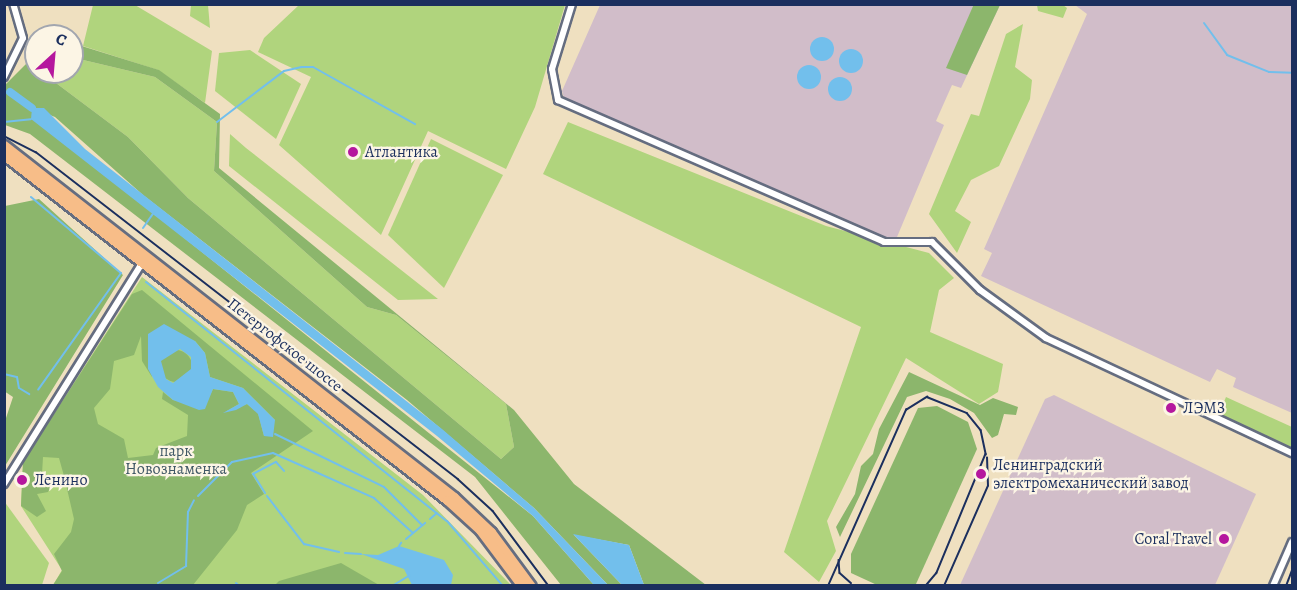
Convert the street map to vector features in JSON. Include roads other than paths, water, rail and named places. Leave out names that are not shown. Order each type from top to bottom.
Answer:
[{"type":"main road","name":"Петергофское шоссе","points":[[4,145],[144,260],[460,511],[522,585]]},
{"type":"main road","name":"Петергофское шоссе","points":[[4,154],[472,512],[531,585]]},
{"type":"street","points":[[4,77],[23,38],[13,4]]},
{"type":"street","points":[[572,4],[552,69],[558,100],[884,242],[932,242],[980,290],[1046,338],[1293,453]]},
{"type":"street","points":[[4,484],[144,260]]},
{"type":"street","points":[[1273,585],[1293,542]]},
{"type":"water","points":[[822,37],[831,40],[834,49],[831,58],[822,61],[813,58],[810,49],[813,40]]},
{"type":"water","points":[[851,49],[856,50],[862,56],[862,66],[856,72],[851,73],[846,72],[840,66],[839,61],[840,56],[846,50]]},
{"type":"water","points":[[809,65],[818,68],[821,77],[818,86],[809,89],[800,86],[797,77],[800,68]]},
{"type":"water","points":[[840,77],[845,78],[851,84],[851,94],[845,100],[840,101],[835,100],[829,94],[828,89],[829,84],[835,78]]},
{"type":"water","points":[[32,108],[44,108],[85,149],[442,429],[534,508],[608,585],[594,585],[533,516],[437,436],[31,119]]},
{"type":"water","points":[[164,324],[195,341],[205,353],[210,377],[243,388],[275,420],[273,437],[264,436],[258,414],[247,404],[223,413],[239,404],[233,392],[213,389],[205,409],[199,410],[173,400],[158,387],[148,369],[148,334]],"holes":[[[180,349],[191,357],[191,369],[173,383],[166,379],[161,361]]]},
{"type":"water","points":[[573,534],[629,545],[644,585],[622,585]]},
{"type":"water","points":[[399,546],[444,560],[453,575],[451,585],[412,585],[404,569],[361,554],[378,555]]},
{"type":"waterway","points":[[1204,23],[1227,55],[1269,72],[1292,73]]},
{"type":"waterway","points":[[217,122],[284,71],[313,67],[415,124]]},
{"type":"waterway","points":[[10,92],[32,108]]},
{"type":"waterway","points":[[4,122],[31,119]]},
{"type":"waterway","points":[[31,197],[121,273],[38,390]]},
{"type":"waterway","points":[[143,228],[154,212]]},
{"type":"waterway","points":[[146,282],[447,521],[503,586]]},
{"type":"waterway","points":[[4,374],[17,377],[19,388],[29,394]]},
{"type":"waterway","points":[[275,434],[384,487],[422,525]]},
{"type":"waterway","points":[[198,496],[232,462],[273,453],[374,498],[413,533]]},
{"type":"waterway","points":[[265,493],[253,474],[276,462],[284,471]]},
{"type":"waterway","points":[[267,496],[304,544],[339,552]]},
{"type":"waterway","points":[[158,583],[186,566],[188,512],[194,500]]},
{"type":"waterway","points":[[430,519],[437,513]]},
{"type":"waterway","points":[[406,539],[425,523]]},
{"type":"waterway","points":[[345,553],[361,554]]},
{"type":"waterway","points":[[392,586],[410,575]]},
{"type":"waterway","points":[[236,583],[239,586]]},
{"type":"tram line","points":[[4,136],[36,152],[458,479],[493,511],[549,586]]},
{"type":"tram line","points":[[828,586],[906,410],[927,397],[967,413],[981,430],[986,454],[937,573],[926,586]]},
{"type":"tram line","points":[[944,586],[988,486],[987,458]]},
{"type":"tram line","points":[[839,560],[840,573],[851,583]]},
{"type":"railway","points":[[1286,586],[1292,570]]},
{"type":"place","name":"Атлантика","points":[[353,152]]},
{"type":"place","name":"ЛЭМЗ","points":[[1171,408]]},
{"type":"place","name":"Ленинградский электромеханический завод","points":[[981,474]]},
{"type":"place","name":"Ленино","points":[[22,480]]},
{"type":"place","name":"Coral Travel","points":[[1224,539]]},
{"type":"park label","name":"парк Новознаменка","points":[[176,460]]}]
